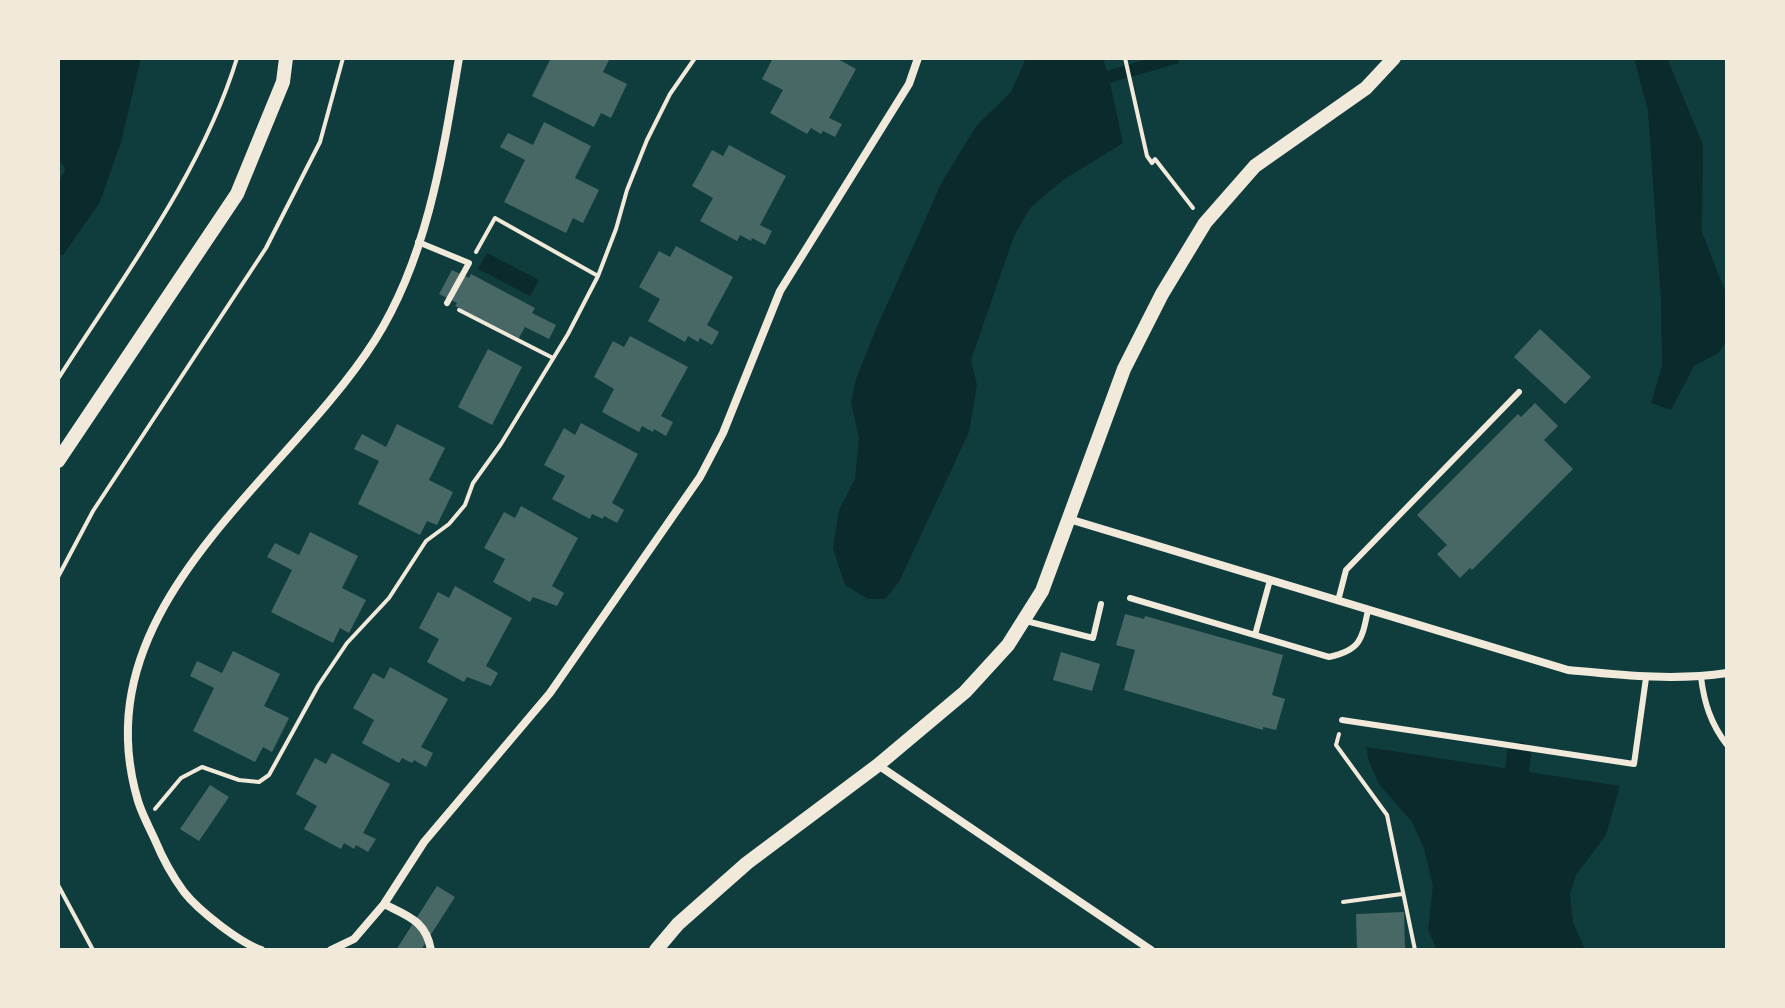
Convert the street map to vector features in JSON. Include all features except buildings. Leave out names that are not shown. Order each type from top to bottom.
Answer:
[{"type":"street","points":[[58,461],[237,194],[283,82],[286,58]]},
{"type":"street","points":[[261,950],[225,928],[185,893],[159,850],[138,801],[128,742],[133,684],[142,651],[165,600],[201,550],[335,395],[376,339],[402,289],[426,221],[443,150],[459,58]]},
{"type":"street","points":[[331,950],[354,939],[384,904],[424,842],[550,693],[700,477],[723,433],[780,291],[909,84],[918,58]]},
{"type":"street","points":[[656,950],[678,924],[747,863],[878,765],[965,692],[1008,645],[1042,591],[1124,369],[1162,294],[1205,223],[1255,166],[1366,88],[1394,58]]},
{"type":"street","points":[[1069,519],[1568,670],[1646,678],[1727,673]]},
{"type":"street","points":[[878,765],[1151,950]]},
{"type":"street","points":[[384,904],[414,919],[428,936],[431,950]]},
{"type":"lane","points":[[418,242],[469,263],[447,303]]},
{"type":"lane","points":[[1338,601],[1346,570],[1519,392]]},
{"type":"lane","points":[[1255,635],[1270,580]]},
{"type":"lane","points":[[1130,598],[1329,657],[1346,653],[1362,639],[1368,610]]},
{"type":"lane","points":[[1023,621],[1093,638],[1101,604]]},
{"type":"lane","points":[[1701,677],[1704,702],[1716,730],[1727,745]]},
{"type":"lane","points":[[1342,720],[1634,764],[1646,678]]},
{"type":"path","points":[[58,379],[153,230],[199,151],[226,96],[237,58]]},
{"type":"path","points":[[58,577],[93,511],[266,248],[320,142],[343,58]]},
{"type":"path","points":[[146,820],[181,778],[202,767],[239,780],[259,782],[269,775],[318,686],[340,653],[389,598],[426,541],[449,524],[465,505],[473,483],[501,444],[553,358],[598,276],[647,140],[670,94],[695,58]]},
{"type":"path","points":[[1125,58],[1147,156],[1152,163],[1155,159],[1205,223]]},
{"type":"path","points":[[469,263],[495,218],[598,276]]},
{"type":"path","points":[[447,303],[553,358]]},
{"type":"path","points":[[1342,720],[1336,745],[1387,815],[1415,950]]},
{"type":"path","points":[[58,885],[93,950]]},
{"type":"path","points":[[1343,902],[1402,894]]},
{"type":"water","points":[[58,58],[141,58],[121,142],[100,202],[63,255],[58,255],[58,182],[65,171],[58,161]]},
{"type":"water","points":[[1026,58],[1103,58],[1107,71],[1151,58],[1177,58],[1179,63],[1110,83],[1123,143],[1063,180],[1030,208],[1014,236],[971,360],[977,385],[969,432],[899,582],[885,599],[868,599],[845,585],[833,548],[839,510],[855,479],[859,438],[851,402],[856,379],[942,182],[977,125],[1011,92]]},
{"type":"water","points":[[1634,58],[1667,58],[1703,145],[1702,232],[1727,296],[1727,341],[1718,353],[1694,366],[1671,410],[1651,403],[1662,366],[1661,301],[1648,111]]},
{"type":"water","points":[[487,253],[539,280],[530,296],[478,269]]},
{"type":"water","points":[[1366,747],[1620,786],[1606,835],[1576,875],[1570,895],[1573,922],[1585,950],[1437,950],[1428,930],[1433,886],[1424,848],[1412,822],[1379,784]]},
{"type":"waterway","points":[[1517,770],[1519,754]]}]
